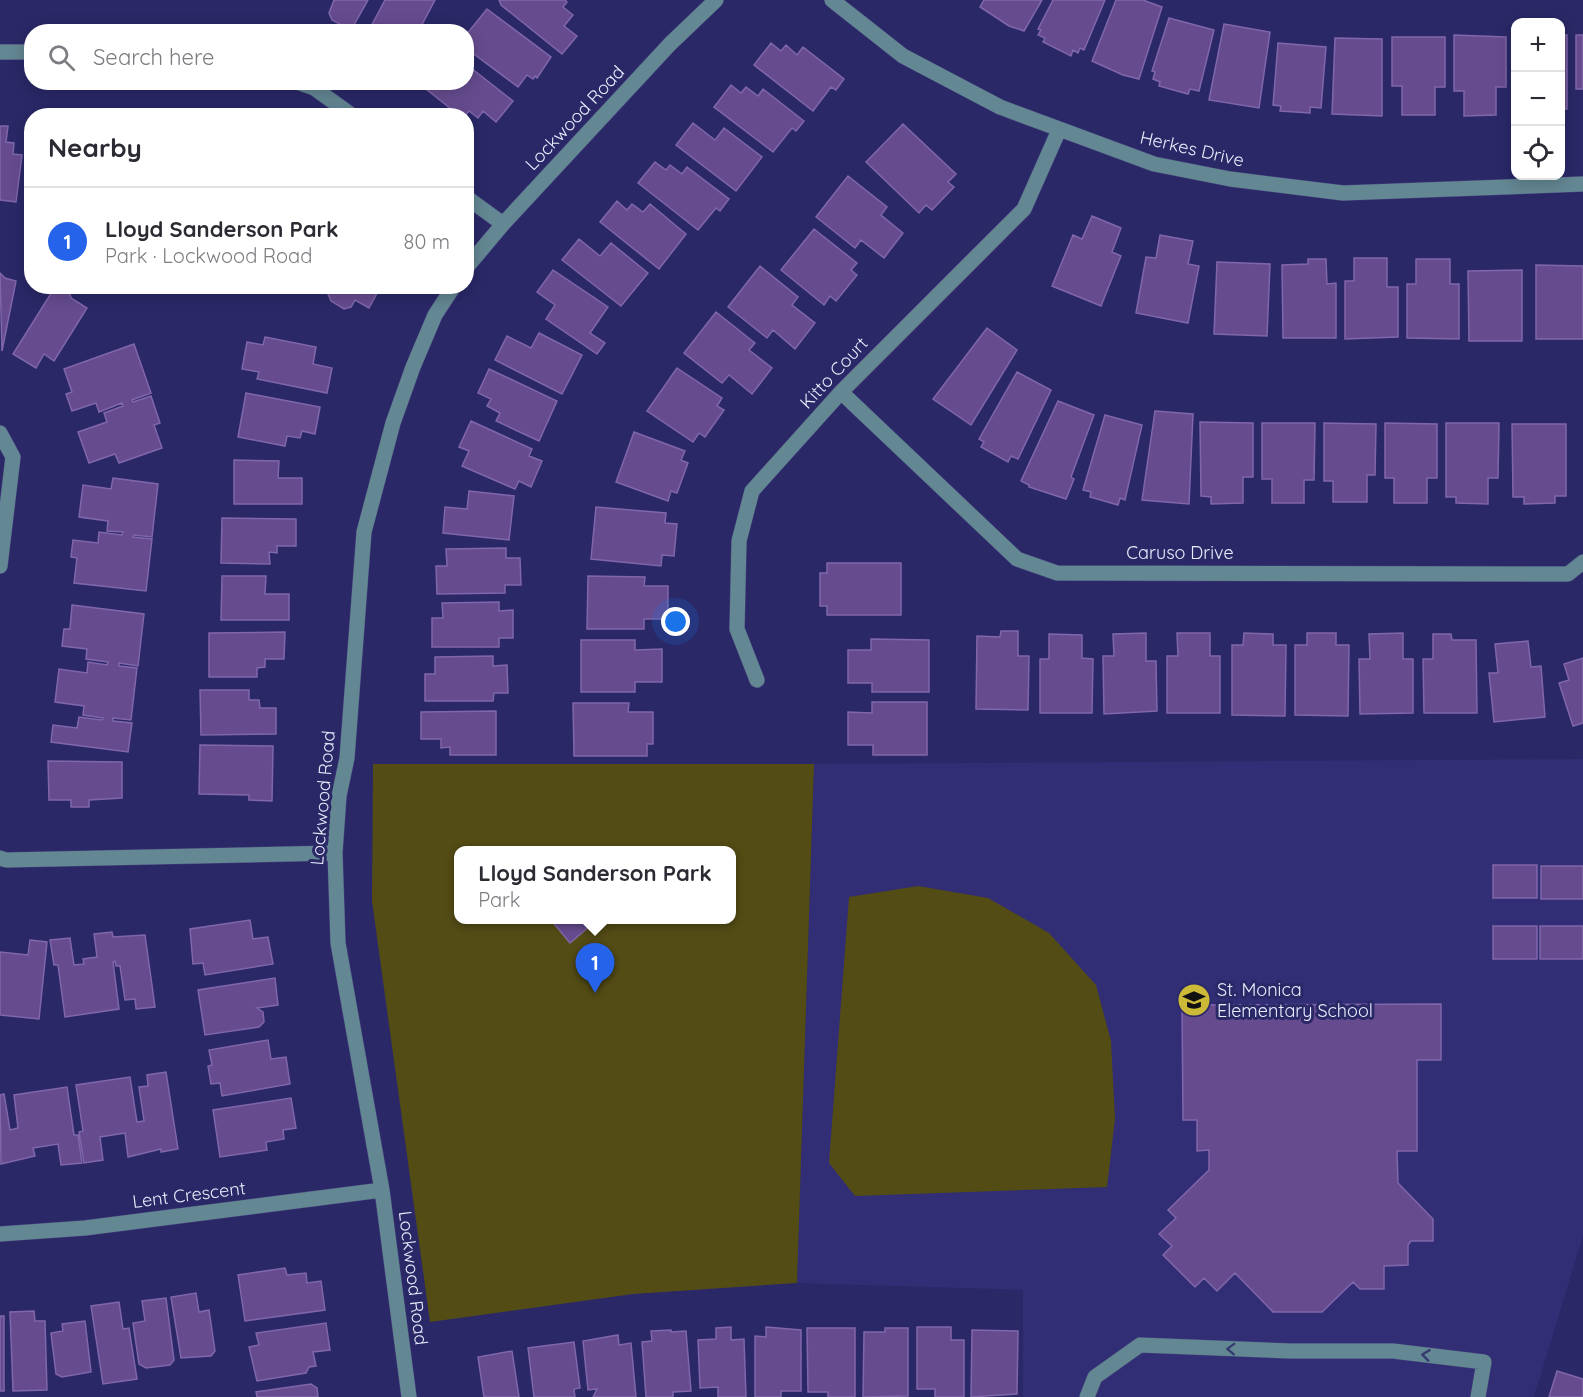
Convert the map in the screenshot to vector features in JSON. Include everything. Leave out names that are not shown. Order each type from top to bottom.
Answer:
[{"type":"street","name":"Lockwood Road","points":[[474,258],[503,224],[670,44],[716,0]]},
{"type":"street","name":"Herkes Drive","points":[[832,0],[903,56],[1000,107],[1154,164],[1230,179],[1343,193],[1583,184]]},
{"type":"street","points":[[0,52],[24,52]]},
{"type":"street","points":[[317,90],[342,108]]},
{"type":"street","name":"Kitto Court","points":[[757,680],[737,629],[739,541],[752,491],[841,393],[958,272],[1023,209],[1059,130]]},
{"type":"street","points":[[474,203],[503,224]]},
{"type":"street","name":"Lockwood Road","points":[[409,1397],[381,1190],[338,943],[335,853],[339,796],[347,758],[364,531],[393,423],[413,367],[435,315],[449,294]]},
{"type":"street","name":"Caruso Drive","points":[[841,393],[1017,559],[1057,573],[1568,574],[1583,562]]},
{"type":"street","points":[[0,433],[13,457],[0,566]]},
{"type":"street","points":[[0,858],[6,860],[335,853]]},
{"type":"street","name":"Lent Crescent","points":[[0,1234],[85,1228],[381,1190]]},
{"type":"street","points":[[1087,1397],[1095,1377],[1140,1345],[1290,1351],[1394,1351],[1484,1362],[1478,1397]]},
{"type":"shaded area","name":"St. Monica Elementary School","points":[[1583,759],[1583,1236],[1534,1397],[1023,1397],[1023,1290],[797,1283],[814,764]]},
{"type":"shaded area","points":[[373,764],[814,764],[797,1283],[633,1294],[430,1322],[372,901]]},
{"type":"shaded area","points":[[918,886],[988,898],[1049,933],[1096,985],[1111,1041],[1115,1119],[1107,1187],[855,1196],[829,1163],[849,897]]},
{"type":"building","points":[[334,0],[368,0],[355,24],[340,24],[332,20],[329,13]]},
{"type":"building","points":[[385,0],[435,0],[422,24],[372,24]]},
{"type":"building","points":[[499,0],[565,0],[567,2],[563,7],[573,15],[564,26],[577,36],[562,54],[501,5]]},
{"type":"building","points":[[984,0],[1042,0],[1024,31],[1009,26],[980,7]]},
{"type":"building","points":[[1053,0],[1105,0],[1084,50],[1080,48],[1078,53],[1073,50],[1071,56],[1043,42],[1045,38],[1038,35],[1041,30],[1038,29]]},
{"type":"building","points":[[1116,0],[1143,0],[1162,7],[1139,79],[1123,75],[1092,61]]},
{"type":"building","points":[[487,9],[551,57],[537,78],[535,76],[533,79],[527,75],[518,87],[474,54],[474,25]]},
{"type":"building","points":[[1169,18],[1214,30],[1199,91],[1190,89],[1188,94],[1159,86],[1160,82],[1153,79],[1155,72],[1152,71]]},
{"type":"building","points":[[1224,24],[1270,32],[1259,108],[1209,100]]},
{"type":"building","points":[[1454,35],[1506,37],[1506,87],[1496,87],[1496,115],[1464,116],[1464,91],[1454,91]]},
{"type":"building","points":[[1565,35],[1567,35],[1567,109],[1565,109]]},
{"type":"building","points":[[1576,35],[1583,35],[1583,89],[1576,89]]},
{"type":"building","points":[[1392,37],[1445,37],[1445,87],[1435,87],[1435,115],[1402,115],[1402,86],[1392,86]]},
{"type":"building","points":[[1335,38],[1382,39],[1382,116],[1332,114]]},
{"type":"building","points":[[771,43],[781,51],[786,45],[797,55],[803,47],[844,79],[836,90],[831,87],[813,111],[754,65]]},
{"type":"building","points":[[1278,43],[1326,47],[1321,108],[1310,107],[1310,113],[1280,111],[1281,106],[1273,105]]},
{"type":"building","points":[[474,70],[513,101],[496,122],[483,111],[478,118],[474,115],[474,108],[450,108],[427,90],[474,90]]},
{"type":"building","points":[[731,85],[741,93],[746,87],[758,96],[763,89],[804,121],[796,131],[792,128],[773,152],[714,107]]},
{"type":"building","points":[[693,123],[715,140],[724,128],[762,157],[736,191],[676,145]]},
{"type":"building","points":[[903,124],[956,174],[948,182],[954,187],[932,210],[926,205],[919,213],[866,162]]},
{"type":"building","points":[[0,126],[8,126],[6,142],[14,143],[13,154],[22,155],[16,202],[0,200]]},
{"type":"building","points":[[655,162],[666,170],[670,165],[682,174],[687,167],[729,199],[720,211],[716,208],[698,230],[638,183]]},
{"type":"building","points":[[848,176],[887,207],[881,215],[903,233],[884,258],[861,240],[855,248],[816,217]]},
{"type":"building","points":[[617,201],[627,210],[632,204],[643,212],[650,204],[686,234],[659,269],[600,222]]},
{"type":"building","points":[[1092,216],[1121,228],[1112,252],[1121,256],[1101,306],[1052,286],[1073,235],[1082,239]]},
{"type":"building","points":[[814,229],[857,263],[851,270],[857,275],[836,301],[830,296],[824,305],[781,270]]},
{"type":"building","points":[[1160,235],[1193,241],[1188,264],[1199,266],[1188,323],[1136,313],[1146,257],[1156,258]]},
{"type":"building","points":[[579,239],[600,256],[611,243],[648,273],[621,306],[562,260]]},
{"type":"building","points":[[1354,258],[1387,258],[1387,287],[1398,287],[1398,337],[1345,339],[1345,281],[1354,281]]},
{"type":"building","points":[[1308,259],[1326,259],[1327,284],[1336,283],[1336,338],[1283,338],[1282,265],[1308,264]]},
{"type":"building","points":[[1416,259],[1450,259],[1450,284],[1459,284],[1459,339],[1407,338],[1407,284],[1416,284]]},
{"type":"building","points":[[1217,262],[1270,264],[1267,336],[1214,334]]},
{"type":"building","points":[[1536,265],[1583,266],[1583,339],[1536,339]]},
{"type":"building","points":[[760,266],[798,297],[792,305],[815,323],[795,349],[773,330],[767,338],[728,307]]},
{"type":"building","points":[[553,270],[608,307],[590,333],[605,343],[597,354],[546,319],[555,305],[537,292]]},
{"type":"building","points":[[1522,270],[1522,341],[1469,341],[1468,271]]},
{"type":"building","points":[[0,273],[5,278],[16,281],[2,351]]},
{"type":"building","points":[[51,294],[70,294],[71,298],[87,308],[54,361],[44,354],[36,368],[13,354]]},
{"type":"building","points":[[328,294],[377,294],[369,308],[355,300],[351,307],[344,309],[331,301]]},
{"type":"building","points":[[716,312],[755,343],[749,350],[772,368],[752,394],[729,375],[722,383],[684,353]]},
{"type":"building","points":[[987,328],[1017,350],[971,425],[933,399]]},
{"type":"building","points":[[539,333],[582,355],[562,394],[495,360],[507,336],[531,348]]},
{"type":"building","points":[[265,337],[316,347],[313,364],[332,368],[327,393],[257,379],[259,372],[242,369],[247,342],[263,345]]},
{"type":"building","points":[[134,344],[151,393],[132,400],[133,402],[151,396],[160,423],[154,425],[162,448],[119,463],[115,454],[89,463],[78,432],[107,422],[104,413],[123,406],[122,403],[99,412],[96,403],[72,411],[66,394],[72,392],[64,369]]},
{"type":"building","points":[[677,368],[722,398],[717,406],[724,410],[705,437],[699,433],[693,442],[647,411]]},
{"type":"building","points":[[489,369],[557,401],[539,441],[496,421],[500,413],[487,406],[491,399],[478,393]]},
{"type":"building","points":[[1017,372],[1051,390],[1018,459],[1011,456],[1008,462],[981,447],[984,442],[979,439]]},
{"type":"building","points":[[246,393],[320,407],[315,434],[302,431],[300,438],[287,436],[285,446],[238,437]]},
{"type":"building","points":[[1058,401],[1094,415],[1071,477],[1074,479],[1066,499],[1029,487],[1021,481]]},
{"type":"building","points":[[1155,411],[1193,414],[1189,504],[1142,500]]},
{"type":"building","points":[[1105,415],[1142,425],[1125,500],[1120,498],[1118,505],[1090,497],[1091,492],[1083,490]]},
{"type":"building","points":[[471,421],[532,449],[529,456],[542,461],[531,487],[519,481],[515,489],[462,466],[469,451],[459,447]]},
{"type":"building","points":[[1200,422],[1253,423],[1253,477],[1243,477],[1243,503],[1211,504],[1211,497],[1201,496]]},
{"type":"building","points":[[1262,423],[1315,423],[1314,480],[1304,480],[1304,503],[1272,503],[1272,479],[1262,479]]},
{"type":"building","points":[[1324,423],[1376,424],[1375,475],[1367,475],[1367,502],[1333,502],[1333,481],[1324,481]]},
{"type":"building","points":[[1385,423],[1437,424],[1437,478],[1427,478],[1427,503],[1394,503],[1394,478],[1385,478]]},
{"type":"building","points":[[1446,423],[1499,423],[1498,478],[1488,478],[1488,504],[1456,503],[1456,497],[1446,497]]},
{"type":"building","points":[[1512,424],[1566,424],[1566,496],[1555,496],[1555,503],[1524,504],[1524,497],[1513,497]]},
{"type":"building","points":[[634,432],[685,451],[681,460],[688,463],[677,493],[671,491],[668,501],[616,482]]},
{"type":"building","points":[[234,460],[279,461],[278,478],[302,478],[302,504],[234,504]]},
{"type":"building","points":[[113,478],[158,484],[152,537],[134,535],[133,537],[152,539],[146,591],[74,583],[77,558],[71,557],[73,540],[98,543],[99,532],[122,535],[123,532],[107,531],[108,521],[79,517],[83,485],[111,489]]},
{"type":"building","points":[[469,491],[514,496],[509,540],[443,533],[445,507],[467,509]]},
{"type":"building","points":[[596,507],[666,513],[665,523],[677,524],[674,556],[662,555],[661,566],[591,559]]},
{"type":"building","points":[[222,518],[296,519],[296,546],[277,546],[277,553],[269,552],[270,564],[221,563]]},
{"type":"building","points":[[506,548],[506,558],[520,558],[521,585],[505,585],[505,593],[437,594],[436,566],[447,566],[446,549]]},
{"type":"building","points":[[827,563],[901,563],[901,615],[827,615],[827,606],[820,606],[820,573],[827,573]]},
{"type":"building","points":[[222,576],[266,576],[265,594],[289,594],[289,620],[221,620]]},
{"type":"building","points":[[588,576],[645,577],[644,586],[668,586],[668,619],[644,619],[644,629],[587,629]]},
{"type":"building","points":[[499,602],[499,611],[513,610],[513,638],[499,638],[499,647],[432,647],[432,618],[443,618],[442,603]]},
{"type":"building","points":[[72,605],[144,614],[138,666],[119,663],[119,666],[137,668],[131,720],[113,718],[113,721],[132,723],[128,752],[51,742],[53,725],[77,728],[79,717],[102,720],[103,718],[83,715],[84,706],[55,702],[59,669],[87,673],[88,662],[107,665],[108,662],[86,659],[87,649],[62,646],[64,629],[70,629]]},
{"type":"building","points":[[1001,631],[1018,631],[1018,656],[1029,656],[1028,710],[976,709],[977,636],[1000,637]]},
{"type":"building","points":[[285,632],[284,659],[265,659],[265,667],[257,668],[257,677],[209,677],[209,633]]},
{"type":"building","points":[[1146,633],[1146,661],[1156,661],[1157,711],[1104,714],[1103,656],[1114,656],[1113,634]]},
{"type":"building","points":[[1177,633],[1210,633],[1210,656],[1220,656],[1220,713],[1167,713],[1167,656],[1178,656]]},
{"type":"building","points":[[1244,633],[1273,634],[1273,645],[1286,645],[1285,716],[1232,715],[1232,645],[1243,645]]},
{"type":"building","points":[[1307,633],[1336,633],[1336,645],[1349,645],[1348,716],[1295,715],[1295,645],[1307,645]]},
{"type":"building","points":[[1403,633],[1403,659],[1413,659],[1413,713],[1360,714],[1359,659],[1370,659],[1369,634]]},
{"type":"building","points":[[1049,634],[1082,635],[1082,658],[1093,659],[1092,713],[1040,713],[1040,659],[1049,659]]},
{"type":"building","points":[[1433,634],[1451,634],[1452,640],[1476,640],[1477,713],[1424,713],[1423,659],[1433,659]]},
{"type":"building","points":[[871,639],[929,640],[929,692],[872,692],[872,683],[848,683],[848,650],[871,650]]},
{"type":"building","points":[[581,640],[635,640],[635,650],[662,649],[662,682],[635,682],[635,692],[581,692]]},
{"type":"building","points":[[1528,641],[1531,667],[1541,666],[1545,717],[1494,722],[1489,673],[1498,673],[1495,644]]},
{"type":"building","points":[[493,656],[493,666],[507,665],[508,693],[494,693],[493,701],[425,701],[425,674],[435,674],[435,657]]},
{"type":"building","points":[[1583,658],[1583,723],[1573,726],[1559,683],[1569,680],[1564,664]]},
{"type":"building","points":[[200,690],[249,690],[249,700],[259,700],[260,708],[276,708],[276,734],[201,735]]},
{"type":"building","points":[[872,702],[927,702],[927,755],[873,755],[873,745],[848,745],[848,712],[872,713]]},
{"type":"building","points":[[573,703],[629,703],[628,712],[653,712],[653,744],[647,744],[647,756],[574,756]]},
{"type":"building","points":[[496,711],[496,755],[450,755],[450,747],[441,748],[441,739],[421,739],[421,712]]},
{"type":"building","points":[[200,745],[273,746],[272,801],[249,800],[249,795],[199,794]]},
{"type":"building","points":[[48,761],[122,762],[122,798],[89,800],[89,807],[71,807],[71,800],[49,800]]},
{"type":"building","points":[[1493,865],[1537,865],[1537,898],[1493,898]]},
{"type":"building","points":[[1541,866],[1583,866],[1583,899],[1541,899]]},
{"type":"building","points":[[250,920],[253,939],[268,937],[273,964],[205,975],[203,963],[193,964],[190,929]]},
{"type":"building","points":[[554,924],[590,924],[591,925],[570,943]]},
{"type":"building","points":[[1493,926],[1537,926],[1537,959],[1493,959]]},
{"type":"building","points":[[1540,926],[1583,926],[1583,959],[1540,959]]},
{"type":"building","points":[[112,932],[113,937],[145,935],[155,1007],[136,1009],[135,999],[125,1000],[120,966],[116,966],[115,961],[113,962],[119,1009],[65,1017],[58,965],[54,965],[50,940],[70,938],[74,965],[84,964],[83,959],[97,957],[94,934]]},
{"type":"building","points":[[30,940],[47,942],[39,1019],[0,1015],[0,952],[28,955]]},
{"type":"building","points":[[275,978],[278,1005],[257,1008],[263,1012],[264,1022],[259,1027],[205,1035],[198,990]]},
{"type":"building","points":[[1441,1004],[1441,1060],[1417,1060],[1417,1151],[1397,1151],[1398,1183],[1433,1219],[1433,1241],[1411,1241],[1408,1245],[1408,1265],[1384,1266],[1384,1289],[1360,1289],[1353,1282],[1322,1312],[1273,1312],[1235,1273],[1217,1291],[1204,1278],[1195,1287],[1163,1255],[1172,1246],[1159,1234],[1176,1218],[1168,1210],[1209,1170],[1209,1150],[1197,1151],[1197,1120],[1183,1120],[1182,1005]]},
{"type":"building","points":[[268,1040],[271,1059],[286,1057],[290,1084],[222,1096],[220,1083],[211,1084],[208,1066],[212,1065],[209,1050]]},
{"type":"building","points":[[166,1072],[178,1149],[161,1152],[161,1149],[128,1157],[125,1133],[100,1137],[103,1160],[84,1163],[79,1132],[83,1131],[76,1085],[130,1077],[137,1122],[144,1121],[139,1087],[148,1086],[147,1075]]},
{"type":"building","points":[[67,1087],[74,1135],[78,1135],[82,1163],[61,1165],[58,1144],[33,1148],[35,1156],[1,1164],[0,1095],[4,1094],[10,1130],[18,1128],[14,1095]]},
{"type":"building","points":[[291,1098],[296,1128],[283,1130],[284,1139],[266,1142],[267,1150],[220,1157],[213,1110]]},
{"type":"building","points":[[285,1268],[287,1275],[306,1273],[307,1283],[321,1281],[325,1310],[245,1321],[238,1275]]},
{"type":"building","points":[[196,1293],[199,1312],[209,1310],[215,1351],[211,1356],[181,1358],[171,1297]]},
{"type":"building","points":[[166,1298],[174,1360],[170,1365],[146,1368],[139,1364],[133,1323],[145,1321],[142,1301]]},
{"type":"building","points":[[119,1302],[123,1329],[129,1328],[137,1379],[103,1384],[91,1306]]},
{"type":"building","points":[[34,1311],[35,1321],[45,1321],[47,1390],[13,1391],[10,1312]]},
{"type":"building","points":[[0,1316],[4,1316],[4,1391],[0,1391]]},
{"type":"building","points":[[85,1321],[91,1372],[62,1377],[56,1374],[51,1333],[63,1331],[62,1324]]},
{"type":"building","points":[[326,1323],[330,1350],[313,1352],[316,1366],[309,1367],[306,1373],[257,1381],[249,1347],[259,1345],[256,1333]]},
{"type":"building","points":[[731,1327],[731,1340],[744,1339],[746,1397],[718,1397],[718,1387],[700,1388],[698,1340],[716,1339],[716,1328]]},
{"type":"building","points":[[766,1327],[801,1330],[801,1391],[781,1391],[781,1397],[755,1397],[755,1336],[766,1337]]},
{"type":"building","points":[[917,1327],[951,1327],[951,1340],[964,1340],[964,1397],[935,1397],[935,1389],[917,1389]]},
{"type":"building","points":[[807,1328],[855,1328],[855,1397],[828,1397],[828,1392],[808,1392]]},
{"type":"building","points":[[885,1328],[908,1328],[908,1396],[863,1397],[864,1332],[885,1332]]},
{"type":"building","points":[[671,1330],[671,1332],[686,1331],[691,1391],[673,1392],[673,1397],[646,1397],[642,1342],[652,1341],[651,1331]]},
{"type":"building","points":[[972,1330],[1018,1331],[1017,1394],[971,1397]]},
{"type":"building","points":[[618,1335],[619,1345],[631,1343],[636,1397],[593,1397],[597,1389],[588,1390],[583,1341]]},
{"type":"building","points":[[574,1342],[580,1388],[574,1389],[575,1397],[534,1397],[528,1348]]},
{"type":"building","points":[[512,1351],[519,1397],[484,1397],[478,1357]]},
{"type":"building","points":[[1557,1371],[1583,1379],[1583,1397],[1549,1397]]},
{"type":"building","points":[[311,1384],[317,1388],[318,1397],[257,1397],[256,1392]]},
{"type":"place","name":"Lloyd Sanderson Park","points":[[595,993]]},
{"type":"place","name":"St. Monica Elementary School","points":[[1194,1000]]}]
